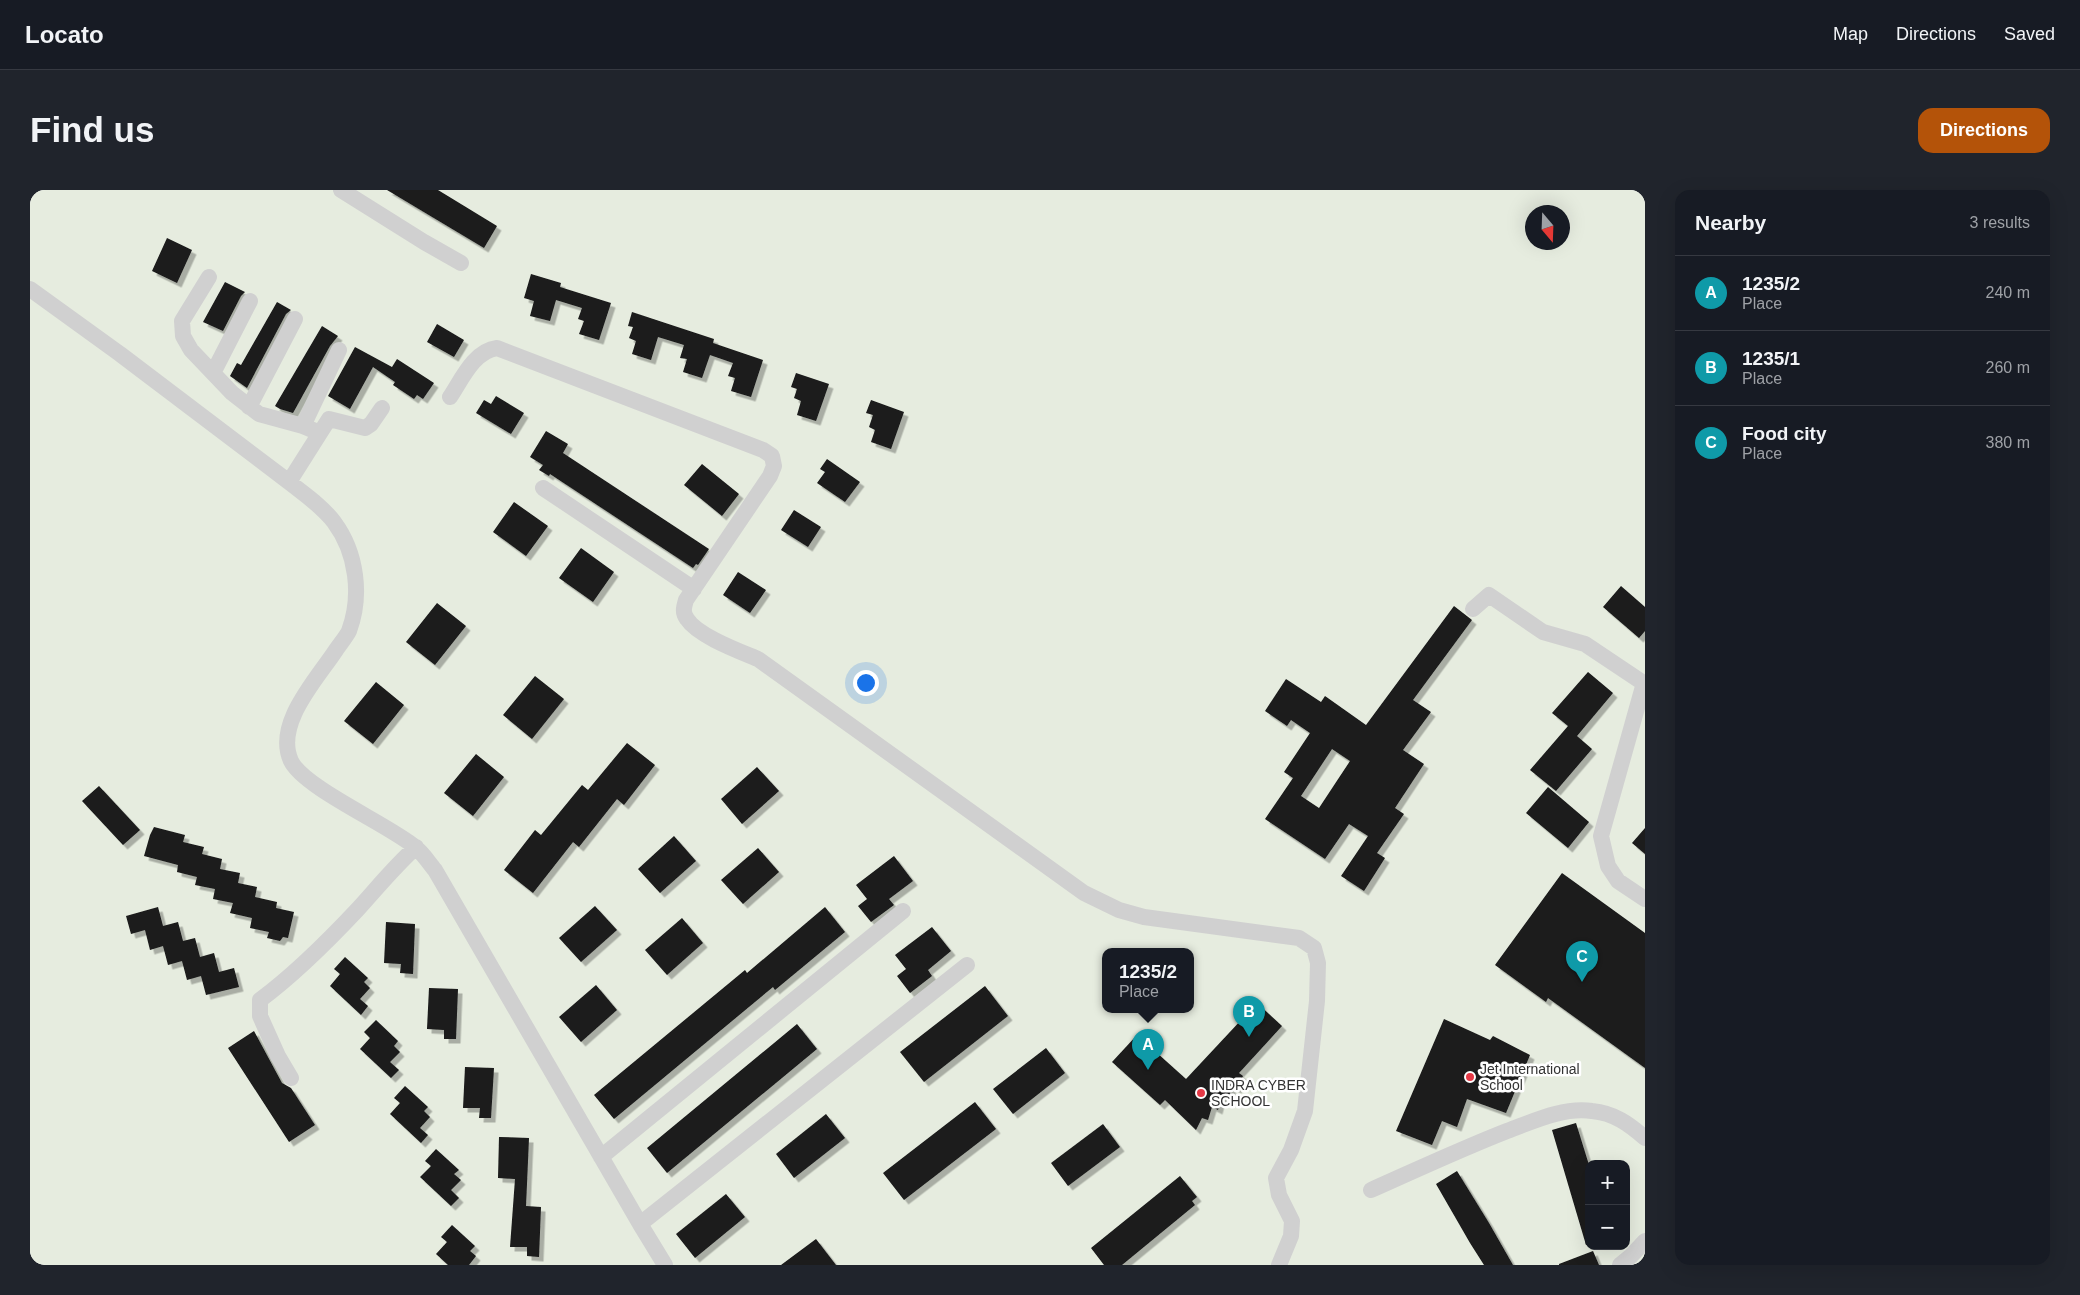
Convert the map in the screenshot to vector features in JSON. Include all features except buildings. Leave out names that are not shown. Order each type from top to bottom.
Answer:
[{"type":"street","points":[[340,190],[461,263]]},
{"type":"street","points":[[209,276],[182,320],[183,336],[191,350],[232,394],[259,414],[303,426],[320,433]]},
{"type":"street","points":[[30,289],[120,354],[289,482],[312,500],[334,522],[347,546],[355,572],[357,600],[348,632],[296,710],[288,728],[287,745],[292,762],[308,779],[416,847],[439,877],[665,1265]]},
{"type":"street","points":[[213,373],[250,301]]},
{"type":"street","points":[[249,407],[295,319]]},
{"type":"street","points":[[450,397],[476,358],[486,350],[497,348],[763,450],[772,456],[774,466],[770,476],[686,600],[683,610],[687,619],[702,632],[732,649],[758,659],[1084,893],[1119,910],[1144,917],[1298,938],[1314,948],[1318,963],[1317,1001],[1305,1111],[1291,1150],[1276,1178],[1279,1195],[1292,1221],[1290,1236],[1279,1265]]},
{"type":"street","points":[[303,426],[339,350]]},
{"type":"street","points":[[289,482],[329,420],[366,428],[382,408]]},
{"type":"street","points":[[543,488],[694,589]]},
{"type":"street","points":[[1473,609],[1489,595],[1544,632],[1585,644],[1645,684],[1601,836],[1608,866],[1618,881],[1645,899]]},
{"type":"street","points":[[292,1078],[278,1056],[260,1016],[260,1000],[295,971],[358,909],[392,868],[416,847]]},
{"type":"street","points":[[601,1157],[903,911]]},
{"type":"street","points":[[640,1224],[967,965]]},
{"type":"street","points":[[1371,1190],[1480,1142],[1547,1116],[1568,1112],[1591,1110],[1611,1115],[1626,1122],[1645,1138]]},
{"type":"street","points":[[1620,1265],[1645,1241]]},
{"type":"shaded area","points":[[30,190],[1645,190],[1645,1265],[30,1265]]},
{"type":"place","name":"Food city","points":[[1582,982]]},
{"type":"place","name":"1235/1","points":[[1249,1037]]},
{"type":"place","name":"1235/2","points":[[1148,1070]]},
{"type":"place","name":"Jet International School","points":[[1470,1077]]},
{"type":"place","name":"INDRA CYBER SCHOOL","points":[[1201,1093]]}]
